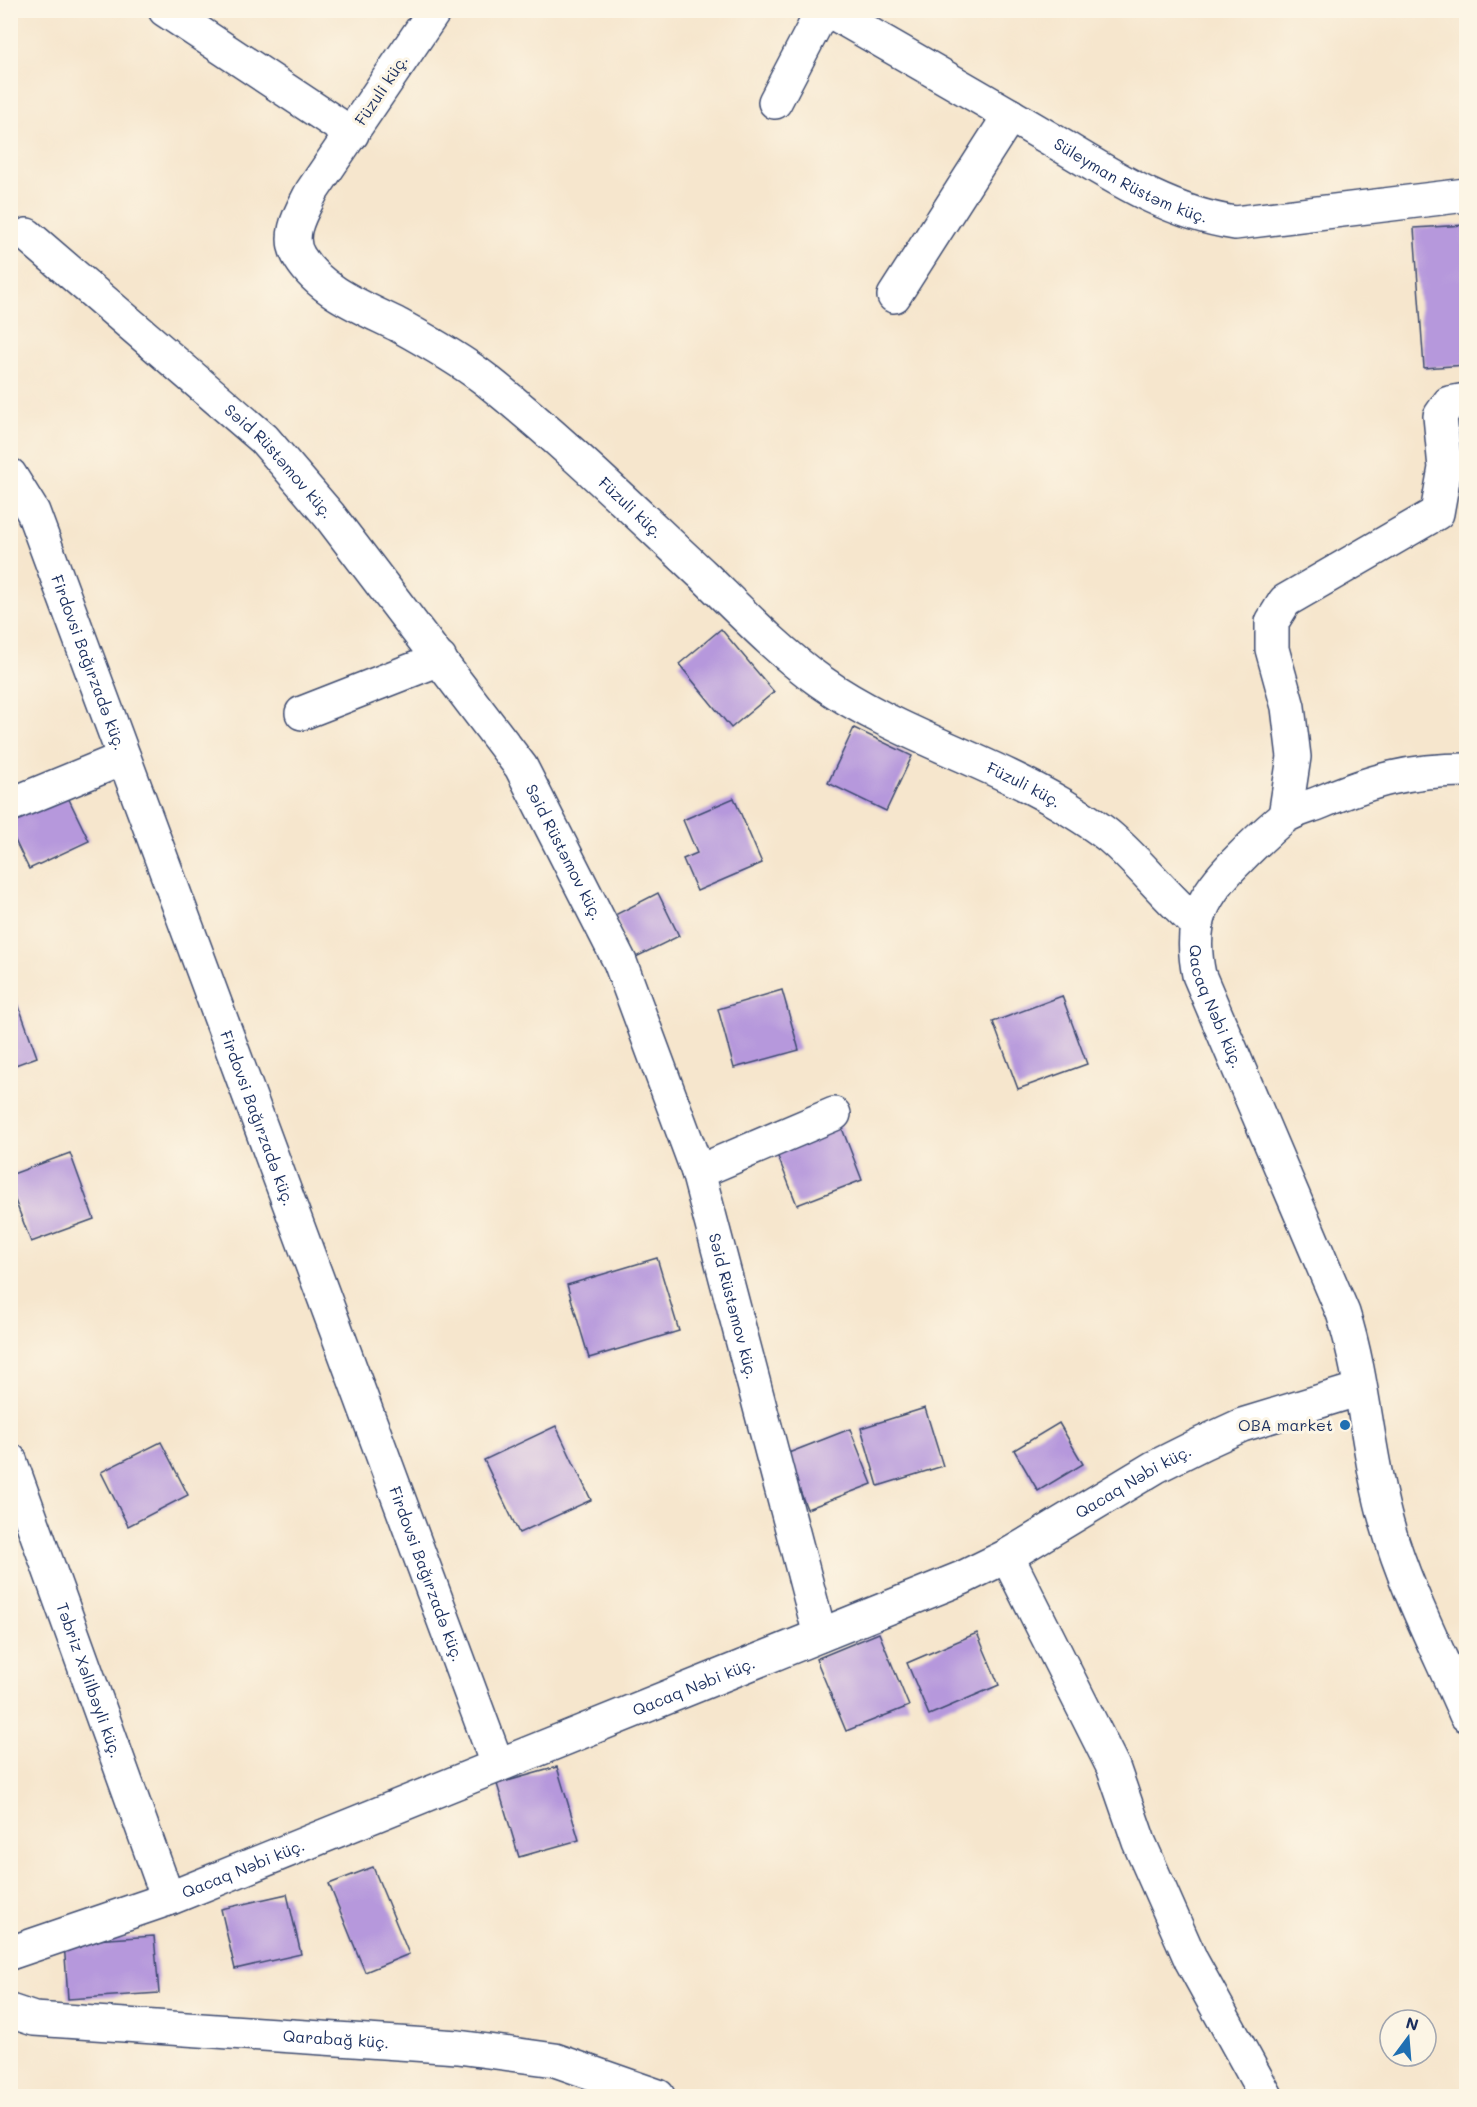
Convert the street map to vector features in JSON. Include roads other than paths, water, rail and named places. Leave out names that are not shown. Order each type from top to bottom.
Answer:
[{"type":"street","points":[[165,10],[352,134]]},
{"type":"street","name":"Füzuli küç.","points":[[435,10],[312,191],[298,218],[293,239],[297,255],[312,274],[341,296],[411,333],[483,377],[598,476],[784,653],[820,681],[865,709],[982,762],[1061,804],[1110,837],[1168,899],[1196,923]]},
{"type":"street","points":[[775,102],[823,10]]},
{"type":"street","name":"Süleyman Rüstəm küç.","points":[[828,10],[1175,209],[1203,219],[1234,224],[1467,195]]},
{"type":"street","points":[[894,296],[1010,115]]},
{"type":"street","name":"Səid Rüstəmov küç.","points":[[27,234],[264,439],[329,515],[521,767],[579,876],[620,962],[698,1172],[820,1635]]},
{"type":"street","points":[[1285,816],[1294,757],[1287,707],[1272,649],[1272,622],[1285,601],[1437,513],[1445,468],[1440,416],[1449,403],[1467,400]]},
{"type":"street","name":"Firdovsi Bağırzadə küç.","points":[[10,475],[33,512],[497,1764]]},
{"type":"street","points":[[302,713],[440,659]]},
{"type":"street","points":[[10,805],[124,758]]},
{"type":"street","points":[[1196,923],[1209,894],[1232,865],[1285,816],[1364,784],[1423,770],[1467,770]]},
{"type":"street","name":"Qacaq Nəbi küç.","points":[[1196,923],[1193,947],[1198,975],[1343,1313],[1387,1524],[1404,1573],[1467,1714]]},
{"type":"street","points":[[698,1172],[834,1114]]},
{"type":"street","name":"Qacaq Nəbi küç.","points":[[10,1953],[168,1899],[497,1764],[962,1578],[1007,1556],[1155,1467],[1213,1438],[1242,1425],[1360,1389]]},
{"type":"street","name":"Təbriz Xəlilbəyli küç.","points":[[10,1460],[168,1899]]},
{"type":"street","points":[[1007,1556],[1113,1767],[1139,1842],[1191,1960],[1266,2097]]},
{"type":"street","name":"Qarabağ küç.","points":[[10,2011],[34,2019],[458,2047],[555,2060],[658,2097]]},
{"type":"place","name":"OBA market","points":[[1345,1425]]}]
